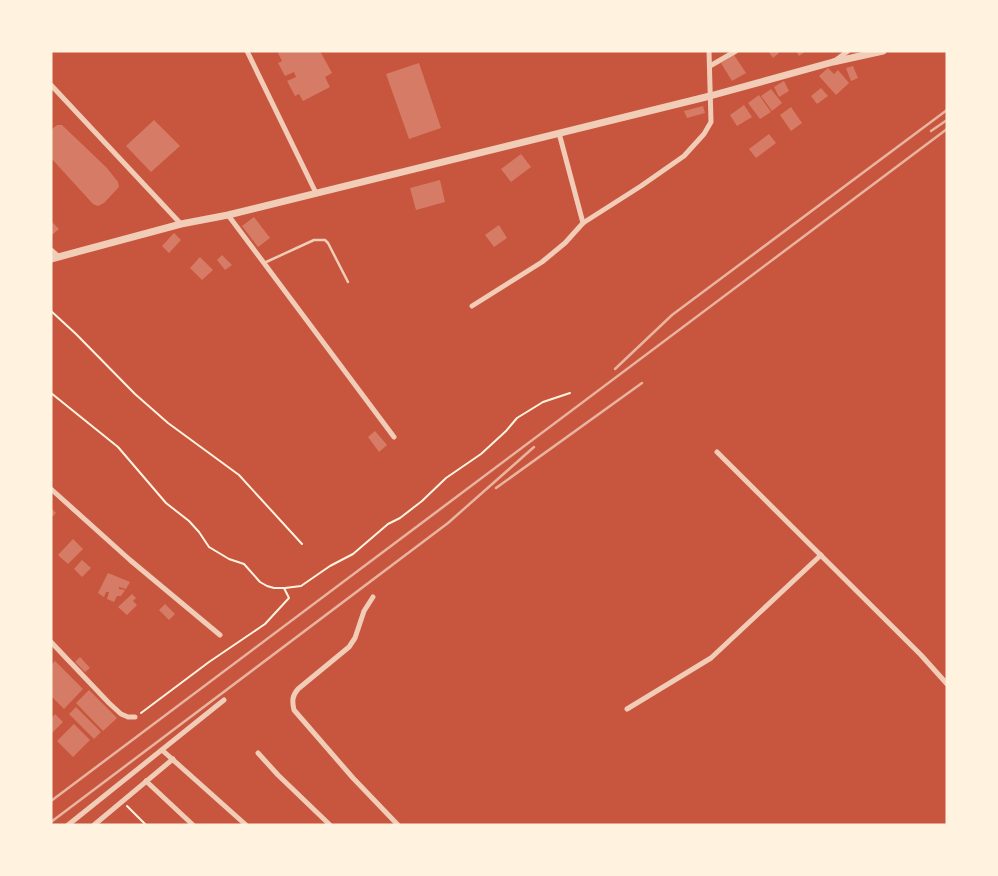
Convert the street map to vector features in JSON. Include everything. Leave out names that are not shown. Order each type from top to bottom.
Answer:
[{"type":"street","points":[[247,51],[316,193]]},
{"type":"street","points":[[472,306],[542,262],[583,223],[684,156],[704,134],[711,122],[709,51]]},
{"type":"street","points":[[710,66],[736,51]]},
{"type":"street","points":[[834,62],[842,53],[848,51]]},
{"type":"street","points":[[51,250],[55,258],[181,224],[228,215],[710,96],[834,62],[883,51]]},
{"type":"street","points":[[51,85],[181,224]]},
{"type":"street","points":[[559,133],[583,223]]},
{"type":"street","points":[[228,215],[394,437]]},
{"type":"street","points":[[717,452],[921,655],[947,684]]},
{"type":"street","points":[[51,489],[130,560],[220,636]]},
{"type":"street","points":[[627,709],[711,658],[821,555]]},
{"type":"street","points":[[372,597],[364,611],[355,638],[349,647],[298,689],[294,694],[292,702],[294,710],[353,778],[398,825]]},
{"type":"street","points":[[51,642],[121,714],[135,717]]},
{"type":"street","points":[[68,825],[224,700]]},
{"type":"street","points":[[162,750],[246,825]]},
{"type":"street","points":[[258,753],[330,825]]},
{"type":"street","points":[[94,825],[173,759]]},
{"type":"street","points":[[146,781],[193,825]]},
{"type":"lane","points":[[264,263],[314,240],[325,240],[348,282]]},
{"type":"path","points":[[51,311],[134,394],[168,423],[239,475],[302,544]]},
{"type":"path","points":[[51,393],[118,447],[166,503],[189,521],[209,547],[229,559],[244,564],[260,582],[274,588],[301,586],[330,566],[353,554],[388,524],[400,518],[422,501],[446,478],[480,454],[506,431],[517,418],[543,402],[570,393]]},
{"type":"path","points":[[135,717],[209,662],[265,624],[289,598],[284,588]]},
{"type":"path","points":[[122,801],[146,825]]},
{"type":"building","points":[[281,51],[320,51],[332,73],[325,77],[330,87],[303,101],[299,94],[295,96],[287,81],[296,77],[294,72],[285,76],[278,63],[282,61],[278,53]]},
{"type":"building","points":[[768,51],[777,51],[779,53],[773,58]]},
{"type":"building","points":[[796,51],[806,51],[799,56]]},
{"type":"building","points":[[734,55],[746,73],[732,81],[721,63]]},
{"type":"building","points":[[419,63],[441,128],[409,139],[386,74]]},
{"type":"building","points":[[853,66],[858,78],[851,81],[846,68]]},
{"type":"building","points":[[828,68],[834,74],[838,70],[849,83],[836,95],[819,76]]},
{"type":"building","points":[[784,81],[789,91],[779,97],[774,87]]},
{"type":"building","points":[[821,88],[828,96],[817,104],[811,96]]},
{"type":"building","points":[[771,89],[782,103],[772,111],[761,96]]},
{"type":"building","points":[[759,95],[771,112],[760,119],[748,103]]},
{"type":"building","points":[[744,105],[752,117],[737,126],[730,115]]},
{"type":"building","points":[[703,106],[705,113],[687,118],[684,111]]},
{"type":"building","points":[[791,107],[802,123],[791,131],[780,115]]},
{"type":"building","points":[[154,120],[180,146],[151,172],[126,146]]},
{"type":"building","points":[[57,125],[62,125],[107,168],[118,182],[119,187],[104,203],[98,206],[93,204],[51,158],[51,130]]},
{"type":"building","points":[[769,134],[776,143],[756,158],[749,149]]},
{"type":"building","points":[[521,154],[531,167],[511,182],[501,169]]},
{"type":"building","points":[[440,180],[445,202],[416,210],[410,188]]},
{"type":"building","points":[[254,217],[270,238],[258,247],[242,226]]},
{"type":"building","points":[[51,221],[59,229],[51,236]]},
{"type":"building","points":[[499,225],[507,238],[494,247],[485,235]]},
{"type":"building","points":[[174,233],[181,240],[169,253],[162,246]]},
{"type":"building","points":[[222,255],[232,265],[225,270],[217,260]]},
{"type":"building","points":[[200,257],[213,270],[202,280],[190,268]]},
{"type":"building","points":[[375,431],[387,445],[379,452],[368,437]]},
{"type":"building","points":[[51,508],[56,513],[51,518]]},
{"type":"building","points":[[73,539],[83,549],[68,564],[58,555]]},
{"type":"building","points":[[82,560],[91,568],[82,577],[74,569]]},
{"type":"building","points":[[108,573],[130,582],[126,589],[119,587],[119,589],[125,590],[121,596],[117,596],[114,602],[107,599],[109,592],[106,592],[104,597],[98,593]]},
{"type":"building","points":[[132,594],[136,598],[133,601],[137,605],[127,615],[118,607]]},
{"type":"building","points":[[165,604],[175,614],[169,620],[159,610]]},
{"type":"building","points":[[80,657],[90,668],[85,672],[75,662]]},
{"type":"building","points":[[55,661],[83,689],[64,709],[51,696],[51,665]]},
{"type":"building","points":[[89,690],[117,718],[103,731],[76,703]]},
{"type":"building","points":[[76,707],[101,732],[94,739],[69,714]]},
{"type":"building","points":[[55,714],[63,722],[51,734],[51,719]]},
{"type":"building","points":[[74,724],[90,740],[73,757],[57,741]]},
{"type":"railway","points":[[615,369],[672,315],[947,110]]},
{"type":"railway","points":[[931,131],[947,120]]},
{"type":"railway","points":[[51,801],[947,129]]},
{"type":"railway","points":[[496,488],[642,383]]},
{"type":"railway","points":[[51,822],[448,523],[534,447]]}]
